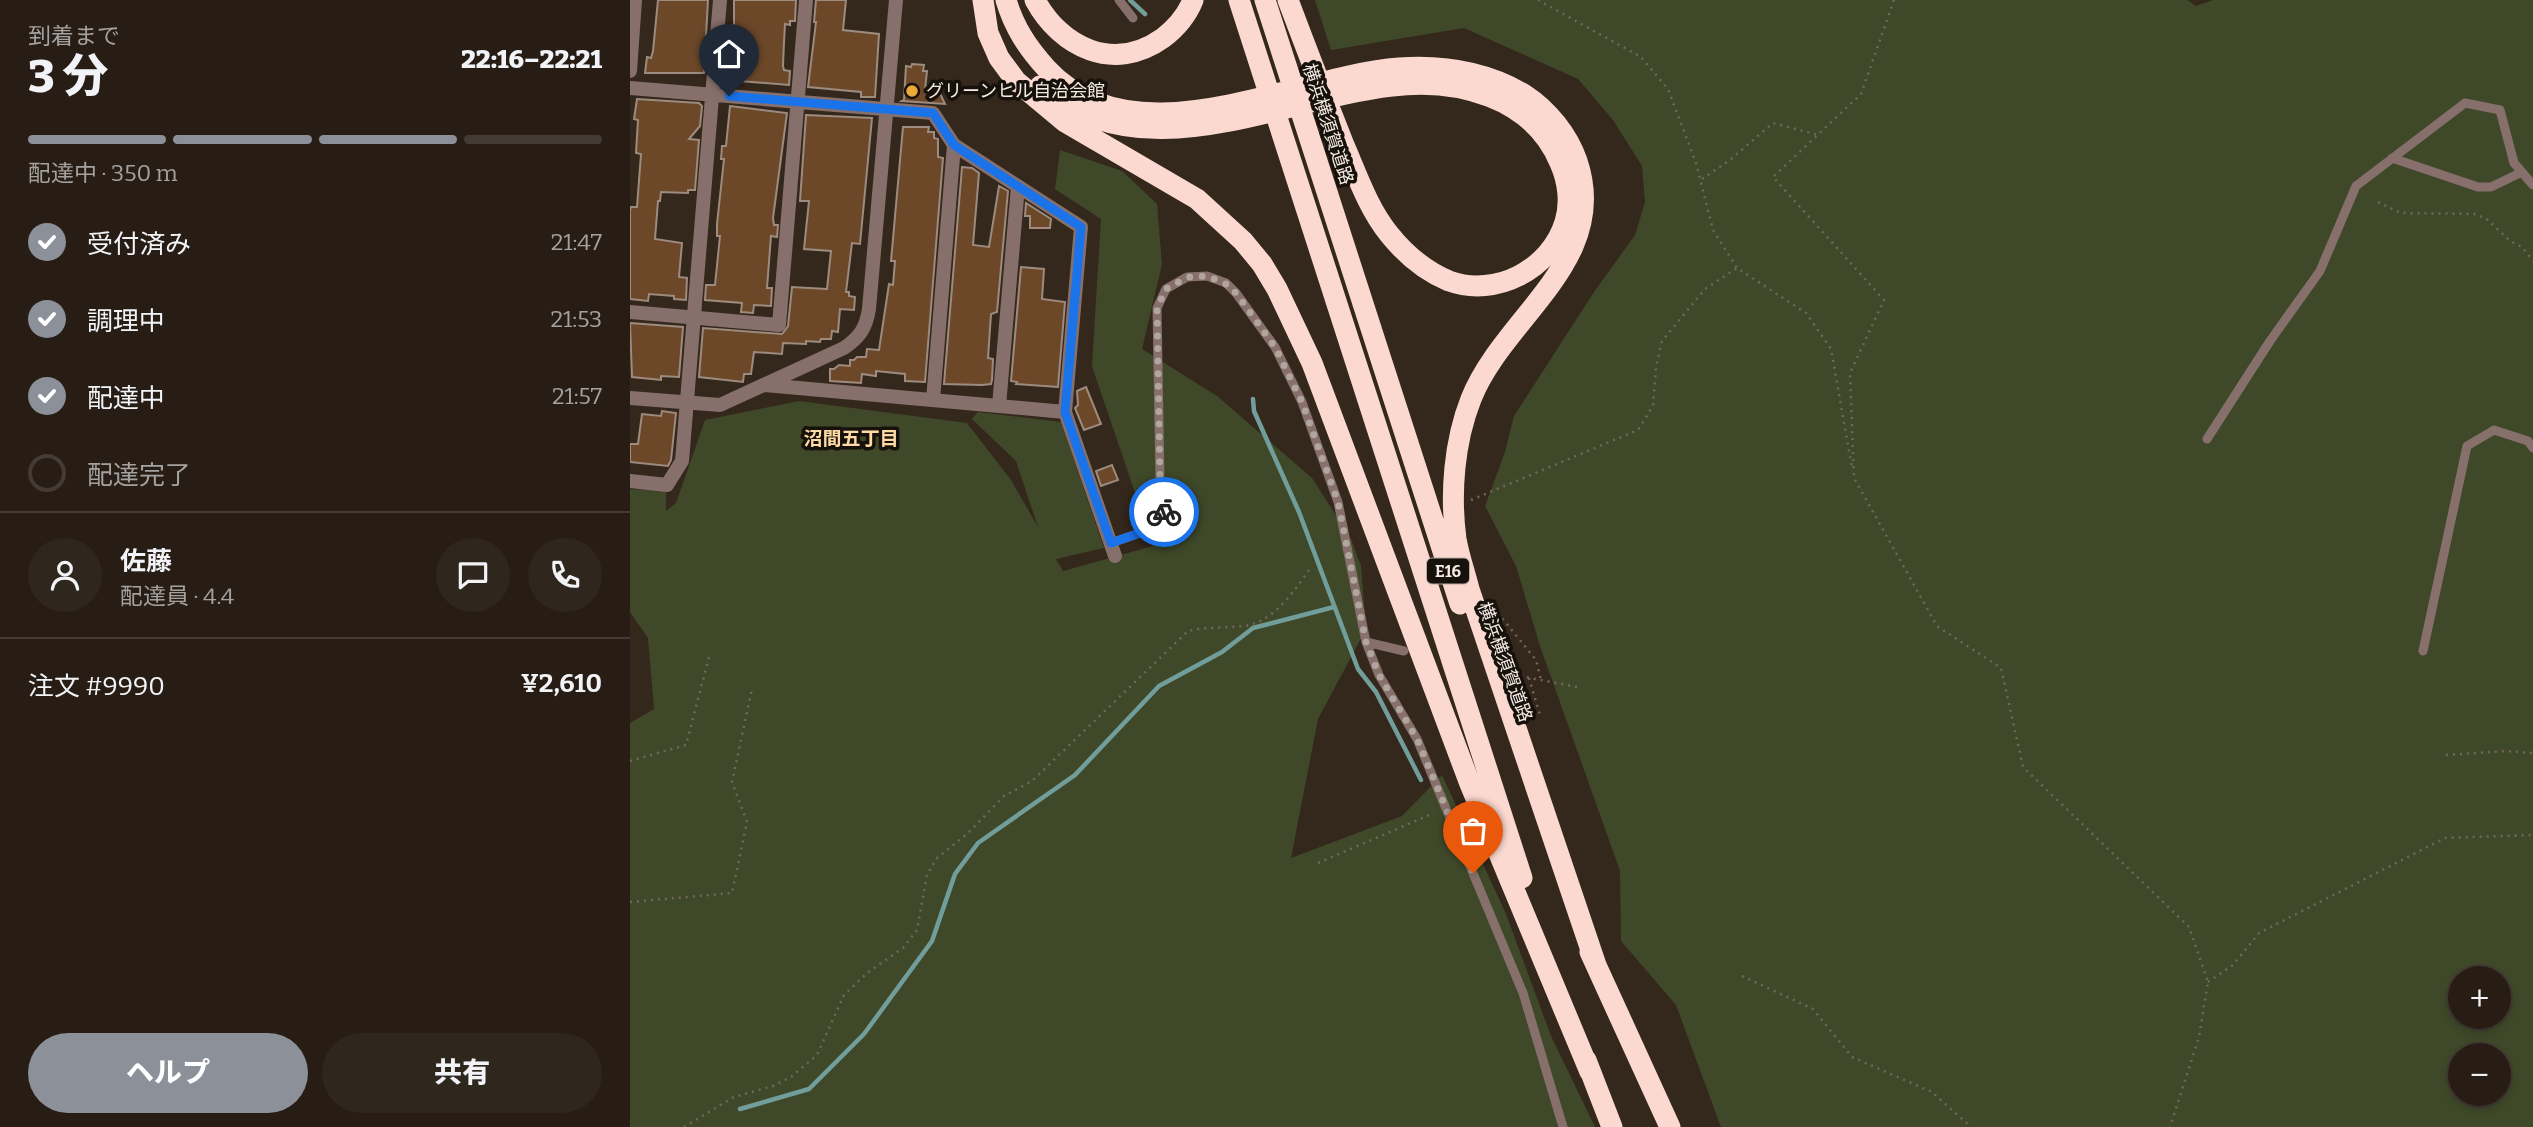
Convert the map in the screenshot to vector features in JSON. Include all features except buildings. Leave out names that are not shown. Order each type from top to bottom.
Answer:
[{"type":"highway","points":[[984,0],[998,32],[1017,64],[1044,89],[1078,110],[1117,124],[1148,128],[1201,127],[1242,111],[1343,86],[1452,86],[1489,96],[1530,119],[1555,149],[1567,185],[1566,218],[1554,245],[1529,270],[1491,285],[1470,285],[1450,281],[1423,267],[1409,256],[1387,231],[1366,197],[1288,0]]},
{"type":"highway","points":[[984,0],[988,33],[999,58],[1016,81],[1065,122],[1181,188],[1214,212],[1250,249],[1277,289],[1312,363],[1470,784],[1590,1072]]},
{"type":"highway","points":[[1006,0],[1020,35],[1035,56],[1051,73],[1078,93],[1116,107],[1156,112],[1242,111]]},
{"type":"highway","points":[[1035,0],[1044,16],[1064,36],[1092,51],[1106,55],[1135,52],[1150,47],[1173,30],[1193,0]]},
{"type":"highway","name":"E16","points":[[1239,0],[1499,809],[1544,943],[1612,1127]]},
{"type":"highway","name":"横浜横須賀道路","points":[[1265,0],[1443,555],[1552,858],[1596,965],[1670,1127]]},
{"type":"highway","points":[[1343,86],[1368,72],[1420,68],[1442,68],[1486,77],[1527,97],[1548,113],[1574,152],[1581,173],[1585,209],[1577,240],[1552,283],[1489,364],[1471,401],[1458,448],[1455,521],[1457,542],[1469,589],[1596,965]]},
{"type":"street","points":[[630,71],[635,0]]},
{"type":"street","points":[[630,481],[667,485],[682,461],[720,0]]},
{"type":"street","points":[[630,312],[779,325],[806,0]]},
{"type":"street","points":[[630,398],[720,405],[844,348],[859,338],[867,325],[896,0]]},
{"type":"street","points":[[630,88],[933,113],[954,145],[1081,227],[1065,412],[1113,550]]},
{"type":"street","points":[[933,400],[954,145]]},
{"type":"street","points":[[999,406],[1018,186]]},
{"type":"street","points":[[763,385],[1065,412]]},
{"type":"lane","points":[[1119,0],[1133,18]]},
{"type":"lane","points":[[2207,439],[2270,341],[2320,271],[2356,186],[2465,103],[2500,110],[2514,163],[2533,185]]},
{"type":"lane","points":[[2392,158],[2478,187],[2491,187],[2522,172]]},
{"type":"lane","points":[[1113,550],[1163,521],[1165,507],[1160,481],[1157,308],[1166,289],[1188,277],[1207,276],[1226,284],[1236,293],[1275,347],[1302,402],[1338,502],[1366,642],[1379,675],[1417,739],[1523,993],[1563,1127]]},
{"type":"lane","points":[[2423,651],[2467,446],[2494,430],[2528,442],[2533,448]]},
{"type":"lane","points":[[1366,642],[1405,650]]},
{"type":"path","points":[[1538,0],[1641,57],[1668,89],[1700,180],[1713,230],[1737,268],[1806,313],[1831,349],[1854,478],[1937,626],[2001,668],[2023,767],[2189,927],[2208,982],[2199,1037],[2170,1127]]},
{"type":"path","points":[[1854,478],[1850,373],[1884,300],[1773,177],[1861,94],[1894,0]]},
{"type":"path","points":[[1700,180],[1730,160],[1773,123],[1818,135]]},
{"type":"path","points":[[2378,202],[2401,213],[2476,214],[2488,220],[2510,241],[2522,247],[2533,261]]},
{"type":"path","points":[[1469,510],[1471,499],[1639,430],[1653,406],[1656,367],[1662,341],[1705,289],[1737,268]]},
{"type":"path","points":[[684,1127],[734,1097],[773,1086],[792,1077],[817,1055],[844,995],[867,972],[902,948],[917,930],[927,875],[937,858],[967,834],[1003,796],[1032,781],[1188,631],[1205,627],[1255,624],[1285,602],[1311,567]]},
{"type":"path","points":[[1493,609],[1536,660],[1541,680]]},
{"type":"path","points":[[630,761],[686,745],[709,657]]},
{"type":"path","points":[[1520,676],[1577,687]]},
{"type":"path","points":[[1528,677],[1540,715]]},
{"type":"path","points":[[630,902],[732,893],[747,822],[732,782],[752,689]]},
{"type":"path","points":[[2446,755],[2507,751],[2533,753]]},
{"type":"path","points":[[1318,863],[1446,807]]},
{"type":"path","points":[[2208,982],[2233,965],[2259,933],[2445,838],[2533,835]]},
{"type":"path","points":[[1742,976],[1813,1009],[1852,1057],[1933,1093],[1971,1127]]},
{"type":"green space","points":[[1315,0],[2187,0],[2196,6],[2213,0],[2533,0],[2533,1127],[1721,1127],[1676,1005],[1621,941],[1620,871],[1540,646],[1516,566],[1485,506],[1505,452],[1514,416],[1594,292],[1635,235],[1645,202],[1642,166],[1613,120],[1578,79],[1464,28],[1331,50]]},
{"type":"green space","points":[[1060,150],[1122,171],[1157,204],[1162,264],[1142,349],[1217,396],[1312,478],[1351,539],[1361,566],[1366,629],[1318,719],[1291,858],[1402,816],[1442,775],[1506,914],[1551,1036],[1595,1127],[630,1127],[630,723],[654,709],[648,638],[630,612],[630,489],[666,491],[666,511],[676,503],[705,420],[799,401],[967,423],[1011,480],[1038,527],[1016,461],[972,419],[978,412],[1061,422],[1104,548],[1056,559],[1063,571],[1153,546],[1092,366],[1101,219],[1055,189]]},
{"type":"waterway","points":[[1130,0],[1145,14]]},
{"type":"waterway","points":[[1253,399],[1254,411],[1299,512],[1358,669],[1376,692],[1421,780]]},
{"type":"waterway","points":[[740,1109],[809,1089],[864,1034],[932,941],[955,874],[978,843],[1075,775],[1159,686],[1222,652],[1253,628],[1334,607]]},
{"type":"way so far","points":[[1164,512],[1160,481],[1157,308],[1166,289],[1188,277],[1207,276],[1226,284],[1236,293],[1275,347],[1302,402],[1338,502],[1366,642],[1379,675],[1417,739],[1473,873]]},
{"type":"place","name":"グリーンヒル自治会館","points":[[912,91]]},
{"type":"district","name":"沼間五丁目","points":[[851,438]]},
{"type":"route","points":[[729,96],[933,113],[954,145],[1081,227],[1065,412],[1111,543],[1151,529],[1163,521],[1164,512]]}]
